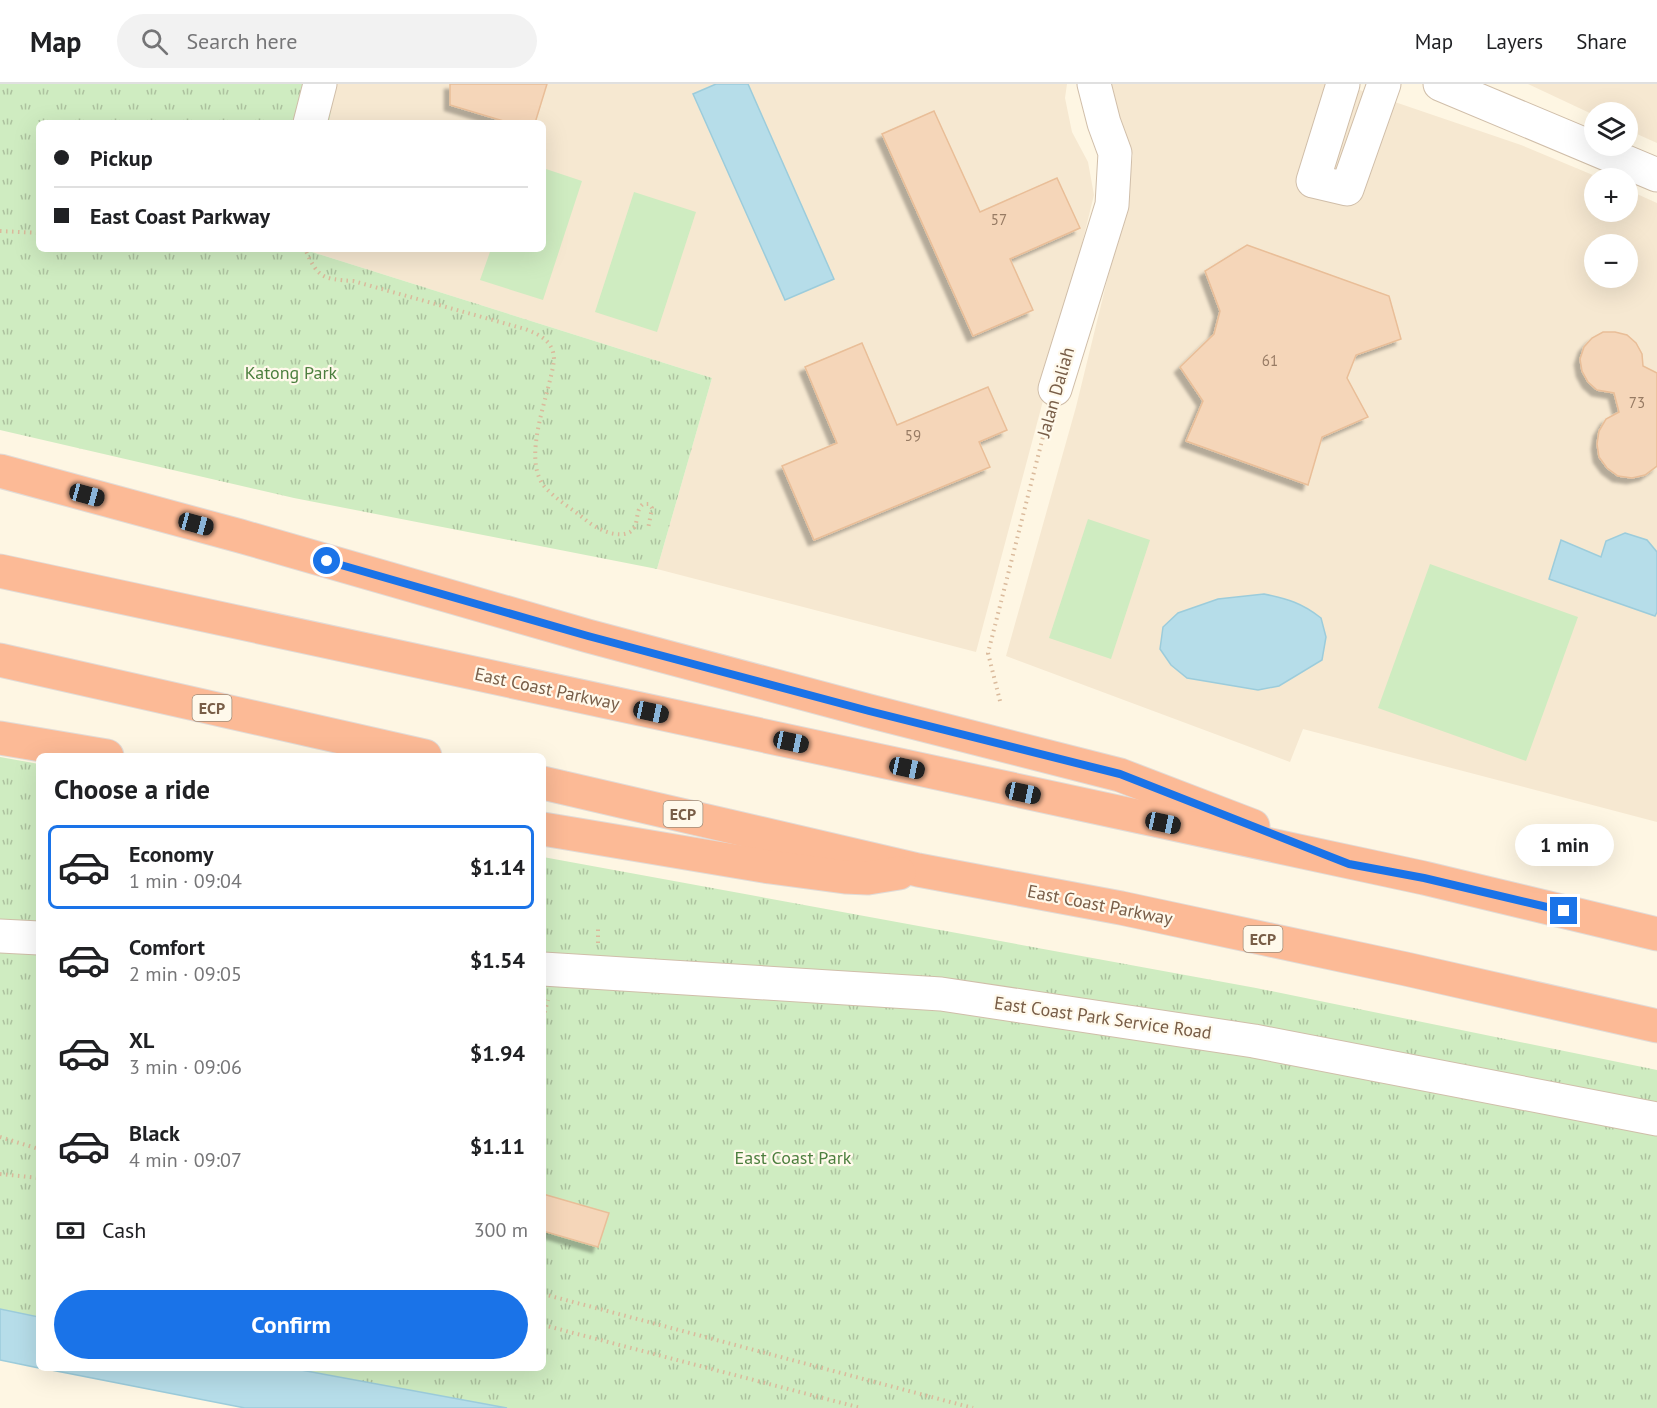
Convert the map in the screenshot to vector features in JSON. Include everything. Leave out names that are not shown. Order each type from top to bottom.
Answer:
[{"type":"highway","points":[[0,471],[240,536],[588,636],[880,714],[1120,774],[1349,864]]},
{"type":"highway","name":"East Coast Parkway","points":[[0,571],[1349,864],[1424,878],[1657,934]]},
{"type":"highway","name":"ECP","points":[[0,660],[411,753]]},
{"type":"highway","points":[[0,738],[89,753]]},
{"type":"highway","name":"East Coast Parkway","points":[[546,784],[823,846],[918,870],[1143,913],[1657,1026]]},
{"type":"highway","points":[[546,830],[770,867],[845,877],[868,878],[918,870]]},
{"type":"street","points":[[311,120],[320,84]]},
{"type":"street","name":"Jalan Daliah","points":[[1055,389],[1112,205],[1115,153],[1094,84]]},
{"type":"street","points":[[1343,84],[1313,181],[1347,189],[1384,84]]},
{"type":"street","points":[[1440,84],[1657,175]]},
{"type":"street","points":[[0,936],[36,938]]},
{"type":"street","name":"East Coast Park Service Road","points":[[546,969],[941,994],[1254,1041],[1657,1119]]},
{"type":"path","points":[[0,231],[36,233]]},
{"type":"path","points":[[306,252],[313,268],[321,275],[331,279],[353,281],[503,322],[534,332],[547,340],[554,352],[554,360],[535,450],[538,476],[546,488],[596,528],[612,533],[631,532],[635,527],[639,506],[649,504],[652,508],[648,529]]},
{"type":"path","name":"Jalan Daliah","points":[[999,701],[988,653],[1055,389]]},
{"type":"path","points":[[598,928],[598,943]]},
{"type":"path","points":[[0,1137],[36,1148]]},
{"type":"path","points":[[0,1174],[36,1178]]},
{"type":"path","points":[[546,1295],[973,1408]]},
{"type":"path","points":[[546,1326],[861,1408]]},
{"type":"shaded area","points":[[335,84],[1067,84],[1065,98],[1072,132],[1088,162],[1094,195],[1044,397],[976,652],[657,569],[712,378],[312,252],[546,252],[546,120],[329,120]]},
{"type":"shaded area","points":[[1109,84],[1342,84],[1521,145],[1584,171],[1584,222],[1638,222],[1638,194],[1657,203],[1657,822],[1303,729],[1290,762],[1006,656],[1076,407],[1126,203],[1133,155],[1119,123]]},
{"type":"shaded area","points":[[1528,84],[1657,84],[1657,143],[1638,134],[1638,102],[1584,102],[1584,110]]},
{"type":"green space","name":"Katong Park","points":[[0,84],[335,84],[329,120],[36,120],[36,252],[312,252],[712,378],[657,569],[294,498],[0,430]]},
{"type":"green space","points":[[546,169],[582,181],[543,300],[480,280],[490,252],[546,252]]},
{"type":"green space","points":[[634,192],[696,212],[657,332],[595,312]]},
{"type":"green space","points":[[1088,519],[1150,540],[1111,659],[1049,638]]},
{"type":"green space","points":[[1430,564],[1578,617],[1526,761],[1378,708]]},
{"type":"green space","points":[[0,757],[36,763],[36,1316],[0,1309]]},
{"type":"green space","name":"East Coast Park","points":[[546,858],[1256,988],[1657,1070],[1657,1408],[507,1408],[306,1371],[546,1371]]},
{"type":"water","points":[[716,84],[748,84],[834,279],[785,300],[693,94]]},
{"type":"water","points":[[1625,533],[1647,540],[1657,552],[1657,612],[1655,616],[1549,579],[1561,540],[1601,557],[1606,541]]},
{"type":"water","points":[[1264,594],[1294,602],[1314,613],[1321,618],[1326,637],[1322,660],[1279,686],[1258,690],[1187,678],[1171,665],[1160,649],[1163,627],[1178,613],[1218,599]]},
{"type":"water","points":[[0,1309],[36,1316],[36,1367],[0,1360]]},
{"type":"water","points":[[56,1371],[306,1371],[507,1408],[245,1408]]},
{"type":"building","points":[[450,84],[547,84],[536,120],[500,120],[450,105]]},
{"type":"building","points":[[934,111],[980,212],[1057,178],[1080,228],[1010,259],[1033,310],[973,336],[882,134]]},
{"type":"building","points":[[1247,245],[1389,296],[1401,339],[1356,355],[1347,378],[1368,417],[1322,437],[1308,485],[1186,441],[1203,401],[1180,367],[1214,334],[1220,311],[1205,271]]},
{"type":"building","points":[[1603,332],[1627,335],[1636,343],[1642,354],[1643,366],[1657,373],[1657,466],[1645,475],[1632,478],[1618,476],[1607,468],[1599,457],[1597,444],[1599,431],[1606,419],[1619,412],[1614,393],[1597,390],[1588,382],[1582,371],[1580,359],[1584,347],[1592,338]]},
{"type":"building","points":[[862,343],[897,425],[988,387],[1007,430],[979,442],[990,467],[814,540],[782,466],[837,443],[805,367]]},
{"type":"building","points":[[546,1195],[609,1213],[598,1247],[546,1232]]},
{"type":"route","points":[[327,561],[588,636],[869,711],[1120,774],[1349,864],[1424,878],[1564,911]]}]
